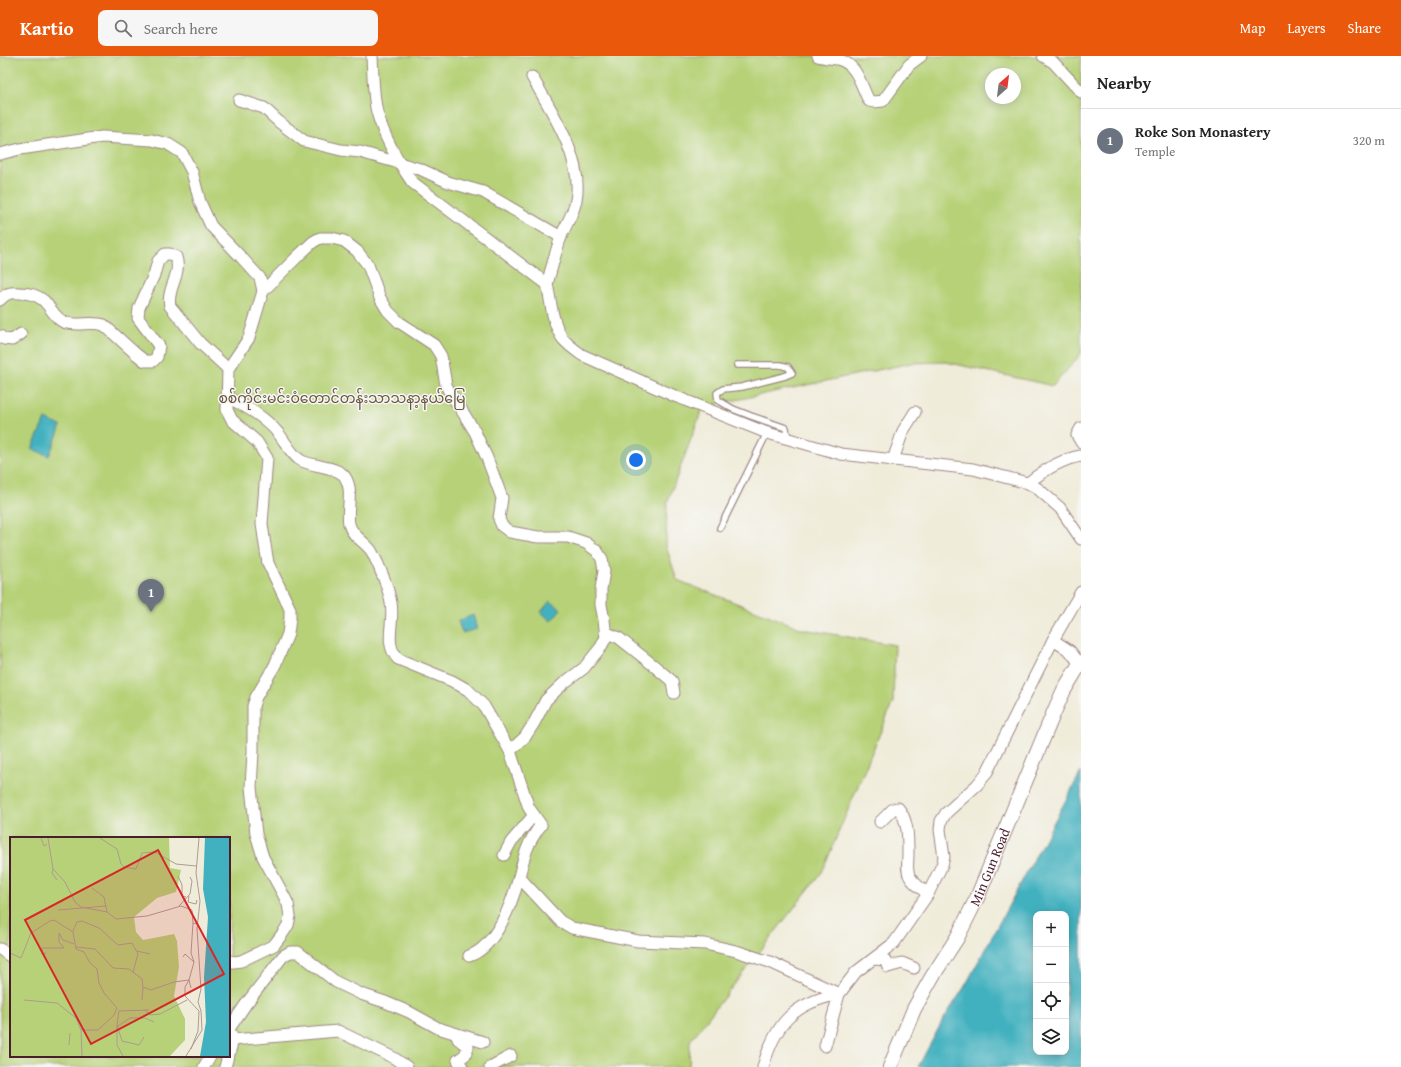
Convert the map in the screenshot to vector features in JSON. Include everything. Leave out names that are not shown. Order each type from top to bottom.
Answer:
[{"type":"street","points":[[372,56],[377,111],[386,139],[399,163],[412,182],[547,284]]},
{"type":"street","points":[[818,56],[838,59],[852,67],[856,71],[869,101],[874,102],[882,101],[909,65],[921,56]]},
{"type":"street","points":[[1042,56],[1053,62],[1081,92]]},
{"type":"street","points":[[532,76],[556,118],[570,151],[576,176],[576,202],[561,237],[547,284],[557,329],[571,348],[582,355],[676,397],[767,433],[841,454],[973,469],[1028,483],[1037,488],[1060,508],[1081,539]]},
{"type":"street","points":[[239,100],[264,108],[279,122],[304,141],[341,150],[360,152],[399,163],[420,169],[448,182],[483,192],[561,237]]},
{"type":"street","points":[[0,154],[20,149],[102,137],[152,140],[168,144],[182,153],[192,172],[200,202],[211,226],[242,257],[260,278],[263,291]]},
{"type":"street","points":[[230,961],[241,961],[274,945],[288,925],[290,916],[284,896],[264,857],[256,834],[252,787],[253,706],[256,697],[274,665],[288,634],[290,609],[268,563],[265,545],[262,524],[267,458],[257,442],[232,420],[227,410],[228,369],[249,338],[263,291],[313,242],[320,238],[332,238],[344,241],[357,251],[368,265],[380,298],[388,310],[399,322],[434,345],[441,356],[446,385],[484,451],[502,498],[499,519],[502,526],[510,532],[538,537],[568,537],[586,543],[597,551],[602,559],[604,571],[601,600],[606,637],[601,647],[584,668],[564,683],[546,700],[525,737],[510,751]]},
{"type":"street","points":[[0,300],[6,294],[11,292],[35,296],[42,300],[60,320],[66,323],[98,323],[104,325],[141,359],[149,362],[157,357],[159,346],[138,318],[139,308],[154,275],[158,261],[165,254],[170,254],[176,257],[178,264],[176,276],[168,300],[170,306],[200,343],[228,369]]},
{"type":"street","points":[[0,336],[4,339],[12,340],[21,334]]},
{"type":"street","points":[[228,397],[245,406],[269,423],[300,460],[338,471],[345,476],[350,492],[348,511],[349,524],[352,532],[371,551],[385,582],[391,603],[392,614],[390,639],[394,655],[398,659],[452,681],[474,695],[484,706],[510,751],[529,808],[541,826],[532,836],[525,854],[510,908],[484,947],[477,953],[469,956]]},
{"type":"street","points":[[893,460],[903,431],[915,412]]},
{"type":"street","points":[[1081,428],[1078,435],[1081,442]]},
{"type":"street","points":[[1028,483],[1039,474],[1055,465],[1071,458],[1081,456]]},
{"type":"street","points":[[825,1046],[838,994],[856,972],[894,943],[928,894],[942,865],[944,857],[940,830],[941,821],[946,813],[986,774],[1053,640],[1078,607],[1081,592]]},
{"type":"street","points":[[605,632],[618,638],[654,665],[672,681],[674,693]]},
{"type":"street","points":[[1053,640],[1070,651],[1080,663]]},
{"type":"street","name":"Min Gun Road","points":[[890,1067],[914,1009],[957,938],[977,898],[1054,712],[1064,690],[1080,663]]},
{"type":"street","points":[[880,822],[893,809],[898,808],[901,811],[908,835],[907,868],[909,875],[911,879],[928,894]]},
{"type":"street","points":[[504,855],[511,842],[534,815]]},
{"type":"street","points":[[519,877],[560,921],[572,928],[638,941],[705,944],[736,951],[770,962],[838,994]]},
{"type":"street","points":[[0,949],[10,956]]},
{"type":"street","points":[[230,1027],[283,956],[290,952],[298,952],[336,982],[361,994],[404,1010],[438,1028],[483,1042]]},
{"type":"street","points":[[874,959],[885,960],[888,967],[902,963],[914,968]]},
{"type":"street","points":[[763,1067],[773,1039],[779,1028],[789,1016],[805,1005],[828,996],[838,994]]},
{"type":"street","points":[[231,1036],[338,1031],[394,1058],[407,1067]]},
{"type":"street","points":[[456,1034],[458,1039],[468,1047],[465,1055],[458,1060],[462,1067]]},
{"type":"street","points":[[490,1067],[511,1056]]},
{"type":"street","points":[[204,1067],[209,1057]]},
{"type":"street","points":[[225,1067],[228,1057]]},
{"type":"lane","points":[[737,365],[780,365],[788,367],[792,373],[786,376],[742,387],[723,389],[717,393],[718,400],[733,409],[786,428],[789,439]]},
{"type":"lane","points":[[720,528],[767,433]]},
{"type":"green space","name":"စစ်ကိုင်းမင်းဝံတောင်တန်းသာသနာ့နယ်မြေ","points":[[0,56],[1081,56],[1081,354],[1053,386],[946,362],[911,363],[703,407],[667,503],[666,546],[677,580],[803,629],[895,645],[893,702],[822,872],[690,1041],[689,1067],[0,1067]]},
{"type":"water","points":[[45,419],[61,426],[49,456],[32,449]]},
{"type":"water","points":[[550,601],[561,609],[551,621],[541,612]]},
{"type":"water","points":[[473,615],[477,629],[462,633],[458,621]]},
{"type":"water","points":[[1081,772],[1081,1067],[918,1067],[943,1020],[965,986]]},
{"type":"place","name":"Roke Son Monastery","points":[[151,612]]}]
